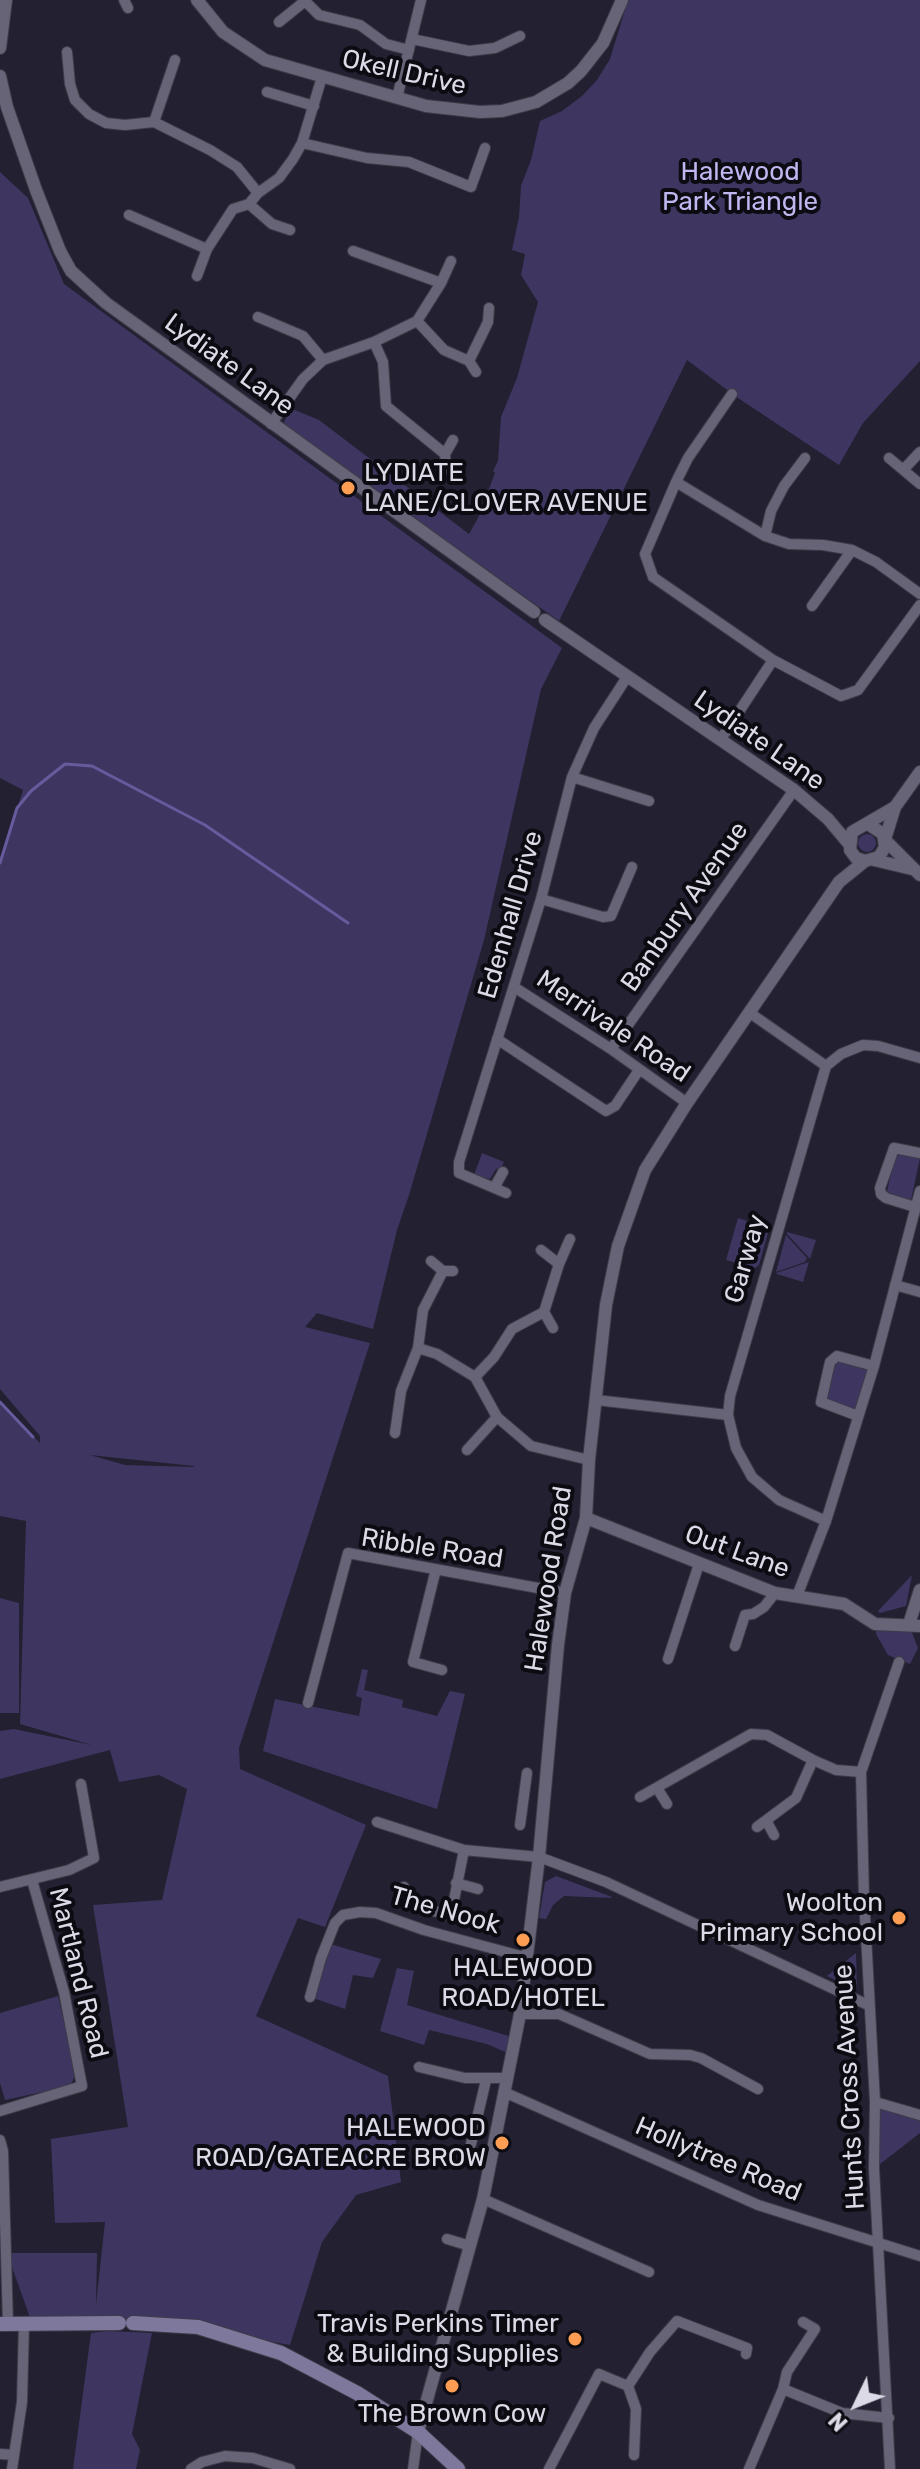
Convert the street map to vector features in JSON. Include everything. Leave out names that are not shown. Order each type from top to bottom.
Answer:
[{"type":"main road","points":[[4,2324],[126,2323],[198,2327],[281,2353],[357,2393],[418,2432],[458,2469]]},
{"type":"street","points":[[0,48],[6,0]]},
{"type":"street","name":"Okell Drive","points":[[197,0],[223,32],[265,60],[397,98],[454,111],[480,112],[502,111],[536,102],[552,94],[581,71],[603,43],[622,0]]},
{"type":"street","points":[[279,22],[305,0],[319,15],[360,25],[386,44],[469,51],[495,48],[520,36]]},
{"type":"street","points":[[397,98],[421,0]]},
{"type":"street","points":[[67,52],[75,100],[89,114],[106,123],[154,122],[237,167],[258,193]]},
{"type":"street","points":[[154,122],[175,60]]},
{"type":"street","name":"Lydiate Lane","points":[[0,76],[7,107],[60,251],[71,271],[106,303],[539,616],[794,790],[828,819],[849,847]]},
{"type":"street","points":[[197,276],[207,249],[233,209],[249,204],[258,193],[279,178],[302,143],[322,77]]},
{"type":"street","points":[[267,92],[314,106]]},
{"type":"street","points":[[302,143],[367,158],[409,162],[474,192],[485,148]]},
{"type":"street","points":[[249,204],[272,224],[290,230]]},
{"type":"street","points":[[129,215],[207,249]]},
{"type":"street","points":[[353,251],[441,283]]},
{"type":"street","points":[[271,424],[303,379],[323,360],[374,342],[417,321],[451,261]]},
{"type":"street","points":[[469,361],[488,322],[489,308]]},
{"type":"street","points":[[258,317],[303,336],[323,360]]},
{"type":"street","points":[[417,321],[444,350],[469,361],[476,372]]},
{"type":"street","points":[[374,342],[383,362],[386,406],[445,454]]},
{"type":"street","points":[[732,394],[688,458],[676,482],[645,554],[653,577],[773,660],[841,696],[858,690],[920,605]]},
{"type":"street","points":[[446,469],[445,454],[453,440]]},
{"type":"street","points":[[904,469],[920,452]]},
{"type":"street","points":[[765,536],[771,511],[784,486],[805,458]]},
{"type":"street","points":[[889,458],[920,484]]},
{"type":"street","points":[[676,482],[765,536],[789,544],[852,550],[876,562],[920,594]]},
{"type":"street","points":[[812,606],[852,550]]},
{"type":"street","points":[[721,739],[773,660]]},
{"type":"street","name":"Edenhall Drive","points":[[494,1188],[459,1173],[459,1162],[541,899],[572,777],[594,728],[627,677]]},
{"type":"street","points":[[870,861],[883,853],[895,807],[920,772]]},
{"type":"street","points":[[572,777],[649,801]]},
{"type":"street","name":"Banbury Avenue","points":[[611,1049],[794,790]]},
{"type":"street","points":[[895,807],[862,826],[849,838],[849,847],[856,858],[916,872]]},
{"type":"street","name":"Lydiate Lane","points":[[828,819],[862,826]]},
{"type":"street","points":[[862,826],[879,829],[916,872]]},
{"type":"street","name":"Halewood Road","points":[[418,2432],[483,2199],[520,2014],[565,1593],[586,1518],[589,1460],[606,1305],[618,1246],[645,1170],[687,1103],[839,882],[849,847]]},
{"type":"street","name":"Halewood Road","points":[[839,882],[870,861]]},
{"type":"street","points":[[541,899],[603,917],[611,916],[632,867]]},
{"type":"street","name":"Merrivale Road","points":[[514,987],[611,1049],[687,1103]]},
{"type":"street","points":[[750,1013],[826,1066],[841,1054],[863,1045],[920,1058]]},
{"type":"street","points":[[497,1039],[606,1111],[615,1106],[639,1070]]},
{"type":"street","name":"Garway","points":[[826,1066],[735,1378],[728,1415],[736,1448],[752,1477],[779,1500],[826,1521]]},
{"type":"street","points":[[915,1207],[886,1198],[880,1188],[894,1148],[920,1153]]},
{"type":"street","points":[[503,1172],[494,1188],[506,1193]]},
{"type":"street","points":[[797,1596],[826,1521],[874,1366],[920,1191]]},
{"type":"street","points":[[475,1377],[494,1357],[512,1329],[544,1312],[570,1239]]},
{"type":"street","points":[[541,1250],[559,1264]]},
{"type":"street","points":[[395,1433],[401,1391],[418,1348],[423,1310],[448,1271],[431,1261]]},
{"type":"street","points":[[895,1285],[920,1292]]},
{"type":"street","points":[[544,1312],[553,1328]]},
{"type":"street","points":[[418,1348],[437,1354],[475,1377],[497,1417],[531,1446],[589,1460]]},
{"type":"street","points":[[858,1416],[821,1402],[830,1362],[837,1356],[874,1366]]},
{"type":"street","points":[[596,1400],[728,1415]]},
{"type":"street","points":[[467,1450],[497,1417]]},
{"type":"street","name":"Out Lane","points":[[586,1518],[775,1593],[844,1604],[875,1624],[914,1625]]},
{"type":"street","name":"Ribble Road","points":[[308,1703],[348,1553],[565,1593]]},
{"type":"street","points":[[668,1659],[699,1564]]},
{"type":"street","points":[[436,1569],[413,1662],[442,1670]]},
{"type":"street","points":[[914,1625],[920,1590]]},
{"type":"street","points":[[735,1646],[745,1615],[764,1607],[775,1593]]},
{"type":"street","name":"Hunts Cross Avenue","points":[[890,2469],[874,2168],[875,2102],[868,2005],[861,1772],[899,1662]]},
{"type":"street","points":[[640,1797],[751,1734],[767,1735],[836,1770],[861,1772]]},
{"type":"street","points":[[774,1835],[762,1825],[796,1798],[813,1760]]},
{"type":"street","points":[[520,1825],[527,1773]]},
{"type":"street","points":[[0,1887],[69,1870],[94,1858],[81,1784]]},
{"type":"street","points":[[657,1788],[667,1804]]},
{"type":"street","points":[[525,1790],[543,1791]]},
{"type":"street","points":[[377,1822],[464,1850],[539,1857],[606,1882],[868,2005]]},
{"type":"street","points":[[451,1916],[464,1850]]},
{"type":"street","name":"Martland Road","points":[[0,2111],[82,2086],[64,1992],[32,1880]]},
{"type":"street","points":[[456,1883],[478,1889]]},
{"type":"street","points":[[404,1887],[406,1903],[451,1916]]},
{"type":"street","points":[[451,1916],[457,1910],[480,1923]]},
{"type":"street","name":"The Nook","points":[[310,1997],[335,1923],[343,1915],[376,1913],[424,1930],[528,1958]]},
{"type":"street","points":[[520,2014],[559,2014],[650,2054],[701,2058],[758,2089]]},
{"type":"street","points":[[419,2067],[506,2085]]},
{"type":"street","points":[[471,2144],[486,2080]]},
{"type":"street","name":"Hollytree Road","points":[[506,2085],[758,2205],[920,2256]]},
{"type":"street","points":[[875,2102],[920,2115]]},
{"type":"street","points":[[0,2140],[4,2324]]},
{"type":"street","points":[[483,2199],[649,2272]]},
{"type":"street","points":[[447,2239],[470,2246]]},
{"type":"street","points":[[628,2386],[650,2352],[677,2321],[747,2348],[746,2354]]},
{"type":"street","points":[[749,2469],[783,2389],[787,2372],[818,2324],[803,2322]]},
{"type":"street","points":[[12,2469],[22,2402],[24,2323]]},
{"type":"street","points":[[549,2469],[599,2374],[628,2386],[636,2409],[634,2455]]},
{"type":"street","points":[[783,2389],[842,2413],[889,2418]]},
{"type":"street","points":[[413,2469],[418,2432]]},
{"type":"street","points":[[0,2454],[14,2455]]},
{"type":"street","points":[[191,2469],[202,2462],[225,2456],[253,2458],[290,2469]]},
{"type":"green space","name":"Halewood Park Triangle","points":[[628,0],[920,0],[920,361],[863,423],[839,465],[687,360],[559,621],[283,425],[290,408],[319,420],[469,534],[495,473],[501,417],[517,378],[538,302],[521,275],[525,254],[512,250],[521,186],[540,121],[562,111],[597,80],[610,59]]},
{"type":"green space","points":[[0,172],[28,198],[64,284],[562,648],[541,689],[484,940],[397,1230],[373,1329],[317,1313],[305,1327],[370,1343],[239,1748],[240,1769],[366,1825],[325,1927],[298,1918],[256,2016],[388,2076],[401,2182],[356,2195],[322,2242],[290,2345],[184,2326],[32,2323],[7,2253],[97,2253],[96,2305],[105,2222],[55,2223],[51,2139],[128,2127],[93,1905],[162,1900],[187,1789],[159,1775],[119,1782],[110,1750],[0,1779],[0,1731],[14,1729],[92,1745],[20,1724],[26,1521],[0,1516],[0,1402],[40,1443],[40,1436],[0,1389],[0,863],[23,790],[0,778]],"holes":[[[90,1455],[194,1466],[125,1465]]]},
{"type":"green space","points":[[867,834],[876,843],[867,852],[858,843]]},
{"type":"green space","points":[[482,1153],[504,1162],[490,1179],[474,1175]]},
{"type":"green space","points":[[902,1153],[920,1158],[911,1200],[887,1192],[894,1158]]},
{"type":"green space","points":[[738,1218],[766,1227],[768,1233],[759,1265],[755,1268],[726,1260]]},
{"type":"green space","points":[[787,1234],[816,1240],[810,1259]]},
{"type":"green space","points":[[786,1235],[807,1258],[805,1262],[776,1272]]},
{"type":"green space","points":[[809,1262],[803,1282],[776,1273]]},
{"type":"green space","points":[[839,1362],[869,1369],[857,1411],[827,1399],[834,1366]]},
{"type":"green space","points":[[912,1575],[906,1606],[880,1613],[878,1611]]},
{"type":"green space","points":[[0,1598],[19,1603],[19,1713],[0,1713]]},
{"type":"green space","points":[[876,1630],[911,1630],[918,1648],[910,1664],[888,1655],[876,1634]]},
{"type":"green space","points":[[362,1669],[368,1670],[364,1690],[403,1700],[402,1707],[437,1716],[450,1691],[465,1694],[437,1809],[263,1751],[275,1699],[359,1716],[362,1698],[356,1696]]},
{"type":"green space","points":[[556,1876],[612,1898],[564,1896],[553,1905],[546,1919],[539,1918],[545,1882]]},
{"type":"green space","points":[[327,1943],[381,1959],[373,1978],[353,1975],[345,2009],[310,1997]]},
{"type":"green space","points":[[856,1953],[857,1990],[827,1976]]},
{"type":"green space","points":[[397,1968],[414,1971],[407,2005],[515,2038],[512,2055],[487,2044],[429,2030],[424,2045],[380,2031]]},
{"type":"green space","points":[[58,1996],[76,2074],[70,2086],[5,2100],[0,2083],[0,2013]]},
{"type":"green space","points":[[875,2102],[920,2115],[920,2133],[875,2168]]},
{"type":"green space","points":[[91,2333],[152,2333],[132,2434],[140,2450],[136,2469],[73,2469]]},
{"type":"waterway","points":[[0,863],[17,808],[31,791],[65,764],[92,766],[205,825],[348,923]]},
{"type":"waterway","points":[[0,1402],[33,1437]]},
{"type":"place","name":"LYDIATE LANE/CLOVER AVENUE","points":[[348,488]]},
{"type":"place","name":"Woolton Primary School","points":[[899,1918]]},
{"type":"place","name":"HALEWOOD ROAD/HOTEL","points":[[523,1940]]},
{"type":"place","name":"HALEWOOD ROAD/GATEACRE BROW","points":[[502,2143]]},
{"type":"place","name":"Travis Perkins Timer & Building Supplies","points":[[575,2339]]},
{"type":"place","name":"The Brown Cow","points":[[452,2386]]}]
